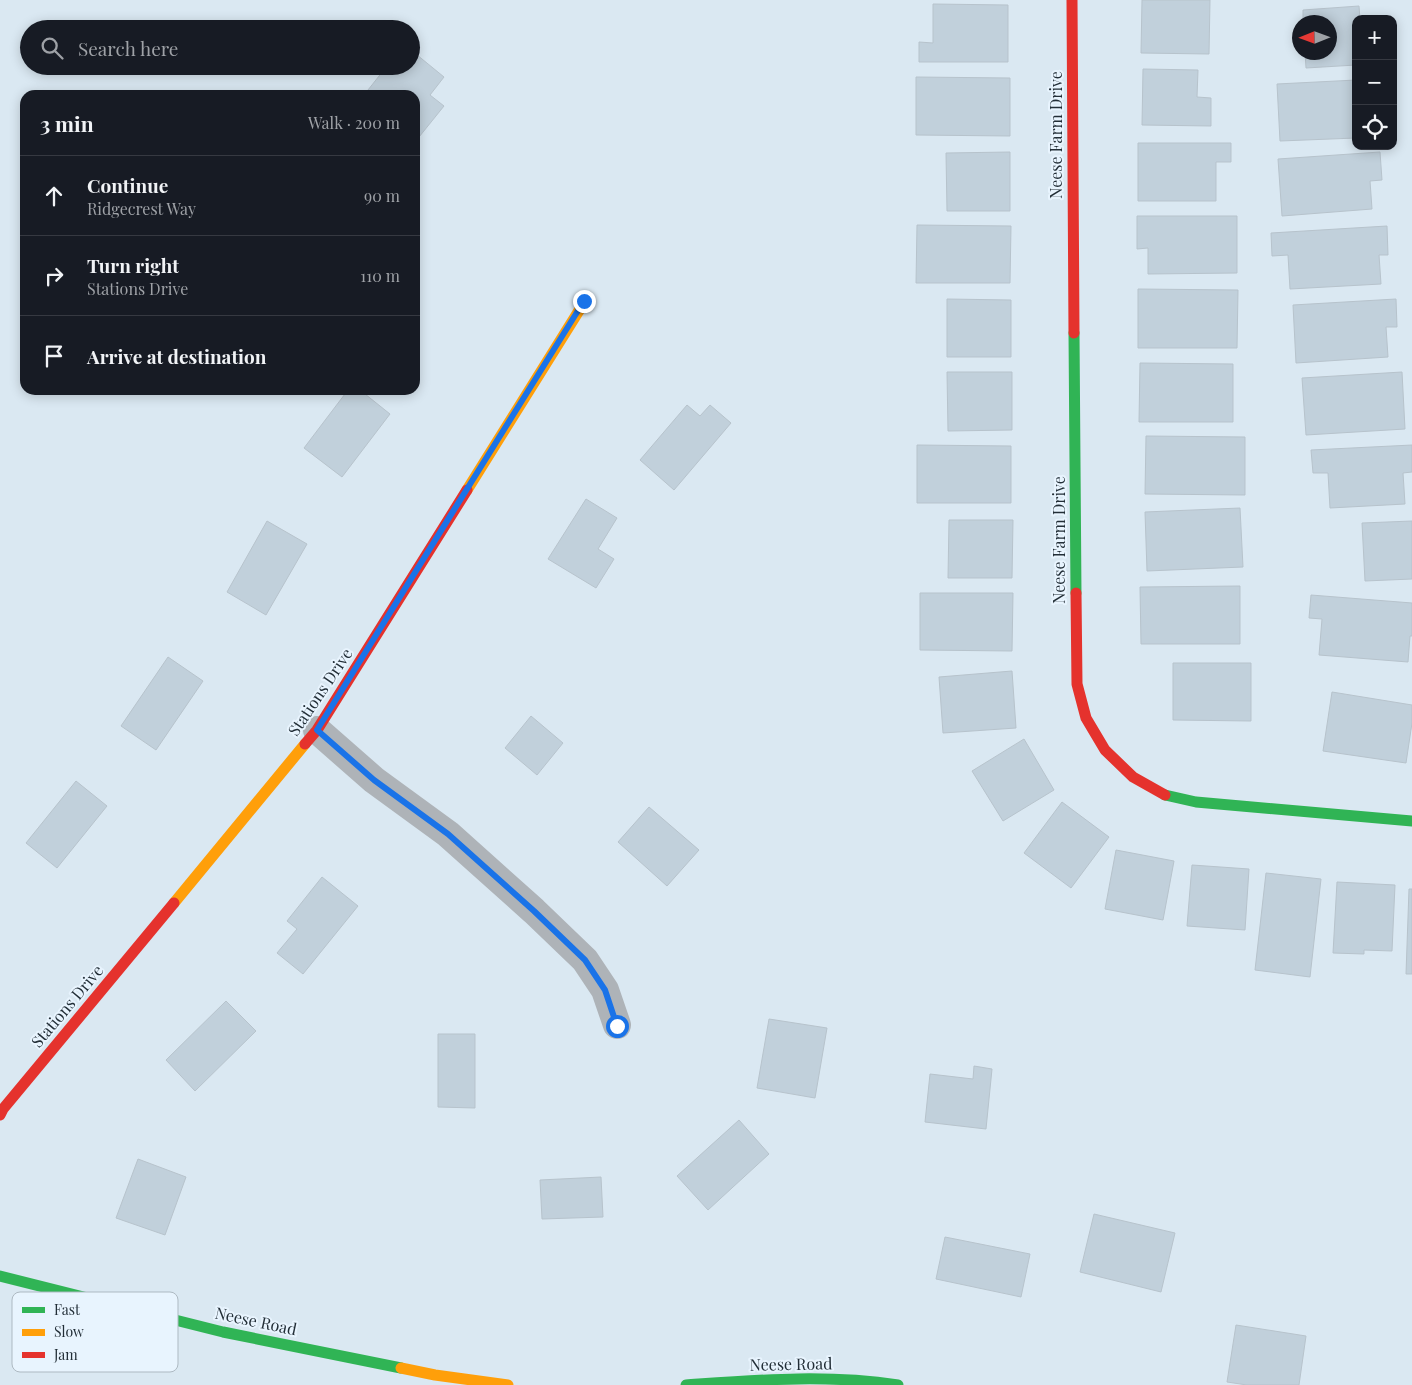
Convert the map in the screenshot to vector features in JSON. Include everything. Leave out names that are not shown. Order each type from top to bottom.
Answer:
[{"type":"street","name":"Neese Farm Drive","points":[[1072,0],[1077,684],[1086,718],[1105,750],[1133,777],[1166,795],[1196,802],[1412,821]]},
{"type":"street","name":"Stations Drive","points":[[0,1115],[317,730],[584,301]]},
{"type":"street","points":[[317,730],[374,780],[448,834],[534,911],[585,960],[605,990],[617,1026]]},
{"type":"street","name":"Neese Road","points":[[0,1276],[64,1292]]},
{"type":"street","name":"Neese Road","points":[[178,1321],[223,1332],[435,1375],[508,1385]]},
{"type":"street","name":"Neese Road","points":[[686,1385],[776,1379],[840,1378],[898,1385]]},
{"type":"building","points":[[1142,0],[1210,0],[1209,54],[1141,53]]},
{"type":"building","points":[[933,4],[1008,5],[1008,62],[919,62],[919,42],[933,43]]},
{"type":"building","points":[[1359,6],[1360,15],[1352,15],[1352,65],[1306,68],[1306,60],[1337,60],[1337,15],[1303,15],[1303,10]]},
{"type":"building","points":[[420,57],[444,77],[430,95],[444,106],[420,136],[420,90],[368,90],[380,75],[420,75]]},
{"type":"building","points":[[1143,69],[1198,70],[1197,97],[1211,98],[1211,126],[1142,125]]},
{"type":"building","points":[[916,77],[1010,78],[1010,136],[916,135]]},
{"type":"building","points":[[1352,80],[1352,138],[1280,141],[1277,84]]},
{"type":"building","points":[[1138,143],[1231,143],[1231,162],[1216,162],[1216,201],[1138,201]]},
{"type":"building","points":[[1010,152],[1010,211],[947,211],[946,153]]},
{"type":"building","points":[[1380,152],[1382,180],[1370,181],[1372,209],[1282,216],[1278,159]]},
{"type":"building","points":[[1137,216],[1237,216],[1237,273],[1148,274],[1148,248],[1137,249]]},
{"type":"building","points":[[917,225],[1011,226],[1010,283],[916,283]]},
{"type":"building","points":[[1387,226],[1388,255],[1379,255],[1381,284],[1290,289],[1288,255],[1272,256],[1271,233]]},
{"type":"building","points":[[1138,289],[1238,290],[1237,348],[1138,348]]},
{"type":"building","points":[[947,299],[1011,300],[1011,357],[947,357]]},
{"type":"building","points":[[1396,299],[1397,327],[1386,327],[1388,357],[1296,363],[1293,305]]},
{"type":"building","points":[[1140,363],[1233,364],[1233,422],[1139,422]]},
{"type":"building","points":[[947,372],[1012,372],[1012,430],[948,431]]},
{"type":"building","points":[[1402,372],[1405,429],[1306,435],[1302,378]]},
{"type":"building","points":[[344,395],[366,395],[390,414],[342,477],[304,448]]},
{"type":"building","points":[[687,405],[700,416],[710,405],[731,423],[674,490],[640,460]]},
{"type":"building","points":[[1146,436],[1245,437],[1245,495],[1145,494]]},
{"type":"building","points":[[917,445],[1011,446],[1011,503],[917,503]]},
{"type":"building","points":[[1412,445],[1412,472],[1403,473],[1405,504],[1330,508],[1328,473],[1313,473],[1311,450]]},
{"type":"building","points":[[586,499],[617,518],[598,549],[614,559],[596,588],[548,559]]},
{"type":"building","points":[[1240,508],[1243,567],[1147,571],[1145,512]]},
{"type":"building","points":[[949,520],[1013,520],[1012,578],[948,578]]},
{"type":"building","points":[[267,521],[307,544],[266,615],[227,592]]},
{"type":"building","points":[[1412,521],[1412,579],[1365,581],[1362,523]]},
{"type":"building","points":[[1240,586],[1240,644],[1141,644],[1140,587]]},
{"type":"building","points":[[920,593],[1013,593],[1012,651],[920,650]]},
{"type":"building","points":[[1311,595],[1412,603],[1412,636],[1410,636],[1408,662],[1319,655],[1322,619],[1309,618]]},
{"type":"building","points":[[168,657],[203,681],[156,750],[121,726]]},
{"type":"building","points":[[1173,663],[1251,663],[1251,721],[1173,720]]},
{"type":"building","points":[[1012,671],[1016,728],[943,733],[939,677]]},
{"type":"building","points":[[1332,692],[1412,705],[1412,723],[1406,763],[1323,751]]},
{"type":"building","points":[[531,716],[563,743],[537,775],[505,748]]},
{"type":"building","points":[[1024,739],[1054,790],[1003,821],[972,771]]},
{"type":"building","points":[[76,781],[107,806],[57,868],[26,843]]},
{"type":"building","points":[[1062,802],[1109,837],[1071,888],[1024,853]]},
{"type":"building","points":[[649,807],[699,850],[667,886],[618,842]]},
{"type":"building","points":[[1116,850],[1174,861],[1163,920],[1105,909]]},
{"type":"building","points":[[1192,865],[1249,869],[1245,930],[1187,926]]},
{"type":"building","points":[[1266,873],[1321,879],[1310,977],[1255,970]]},
{"type":"building","points":[[322,877],[358,906],[303,974],[277,953],[297,929],[287,921]]},
{"type":"building","points":[[1337,882],[1395,885],[1392,951],[1364,950],[1364,954],[1333,953]]},
{"type":"building","points":[[1409,889],[1412,889],[1412,974],[1406,974]]},
{"type":"building","points":[[226,1001],[256,1031],[195,1091],[166,1060]]},
{"type":"building","points":[[769,1019],[827,1028],[815,1098],[757,1088]]},
{"type":"building","points":[[438,1034],[475,1034],[475,1108],[438,1107]]},
{"type":"building","points":[[974,1066],[992,1069],[986,1129],[925,1122],[930,1074],[973,1079]]},
{"type":"building","points":[[739,1120],[769,1154],[708,1210],[677,1176]]},
{"type":"building","points":[[138,1159],[186,1177],[165,1235],[116,1218]]},
{"type":"building","points":[[601,1177],[603,1217],[542,1219],[540,1180]]},
{"type":"building","points":[[1094,1214],[1175,1233],[1161,1292],[1080,1272]]},
{"type":"building","points":[[945,1237],[1030,1254],[1021,1297],[936,1279]]},
{"type":"building","points":[[1236,1325],[1306,1336],[1299,1385],[1247,1385],[1227,1382]]},
{"type":"traffic: fast","points":[[1074,333],[1076,593]]},
{"type":"traffic: fast","points":[[1165,795],[1196,802],[1412,821]]},
{"type":"traffic: fast","points":[[0,1276],[64,1292]]},
{"type":"traffic: fast","points":[[178,1321],[223,1332],[401,1368]]},
{"type":"traffic: fast","points":[[686,1385],[818,1379],[898,1385]]},
{"type":"traffic: slow","points":[[467,490],[585,301]]},
{"type":"traffic: slow","points":[[174,903],[305,744]]},
{"type":"traffic: slow","points":[[401,1368],[435,1375],[508,1385]]},
{"type":"traffic: jam","points":[[1072,0],[1074,333]]},
{"type":"traffic: jam","points":[[305,744],[317,730],[467,490]]},
{"type":"traffic: jam","points":[[1076,593],[1077,684],[1086,718],[1105,750],[1133,777],[1165,795]]},
{"type":"traffic: jam","points":[[0,1115],[174,903]]},
{"type":"route","points":[[584,301],[317,730],[374,780],[448,834],[534,911],[585,960],[605,990],[617,1026]]}]
